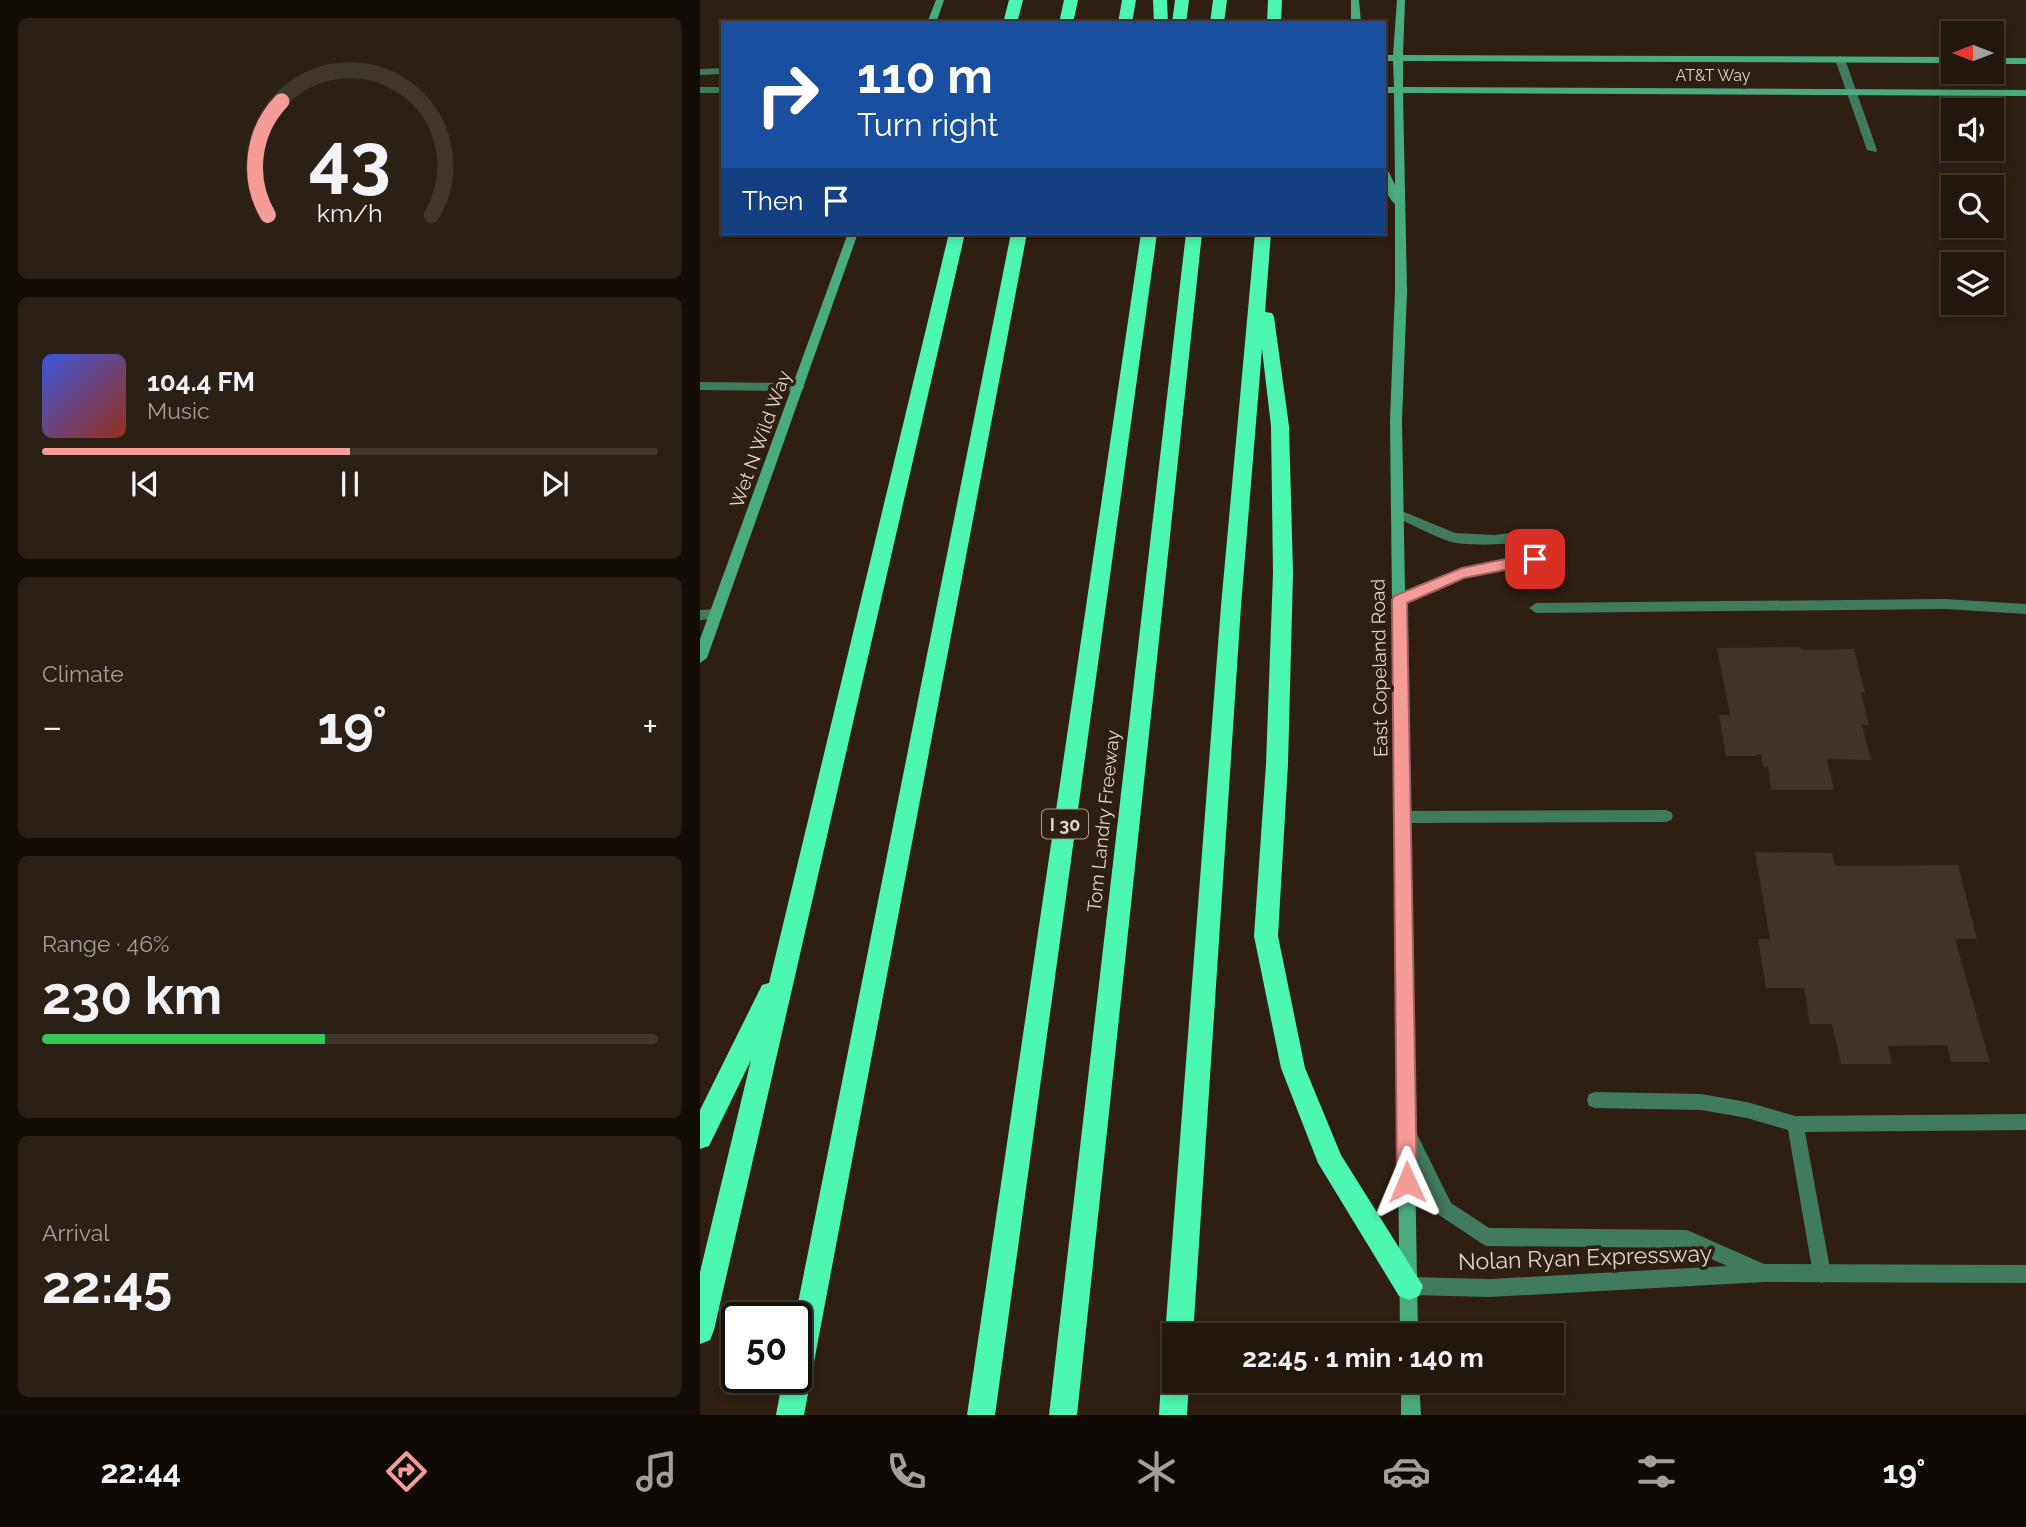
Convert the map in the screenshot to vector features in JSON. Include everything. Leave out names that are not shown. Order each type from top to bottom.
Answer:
[{"type":"highway","points":[[1011,21],[1016,0]]},
{"type":"highway","points":[[1066,21],[1071,0]]},
{"type":"highway","points":[[1125,21],[1129,0]]},
{"type":"highway","points":[[1160,0],[1161,21]]},
{"type":"highway","points":[[1179,21],[1182,0]]},
{"type":"highway","points":[[1217,21],[1220,0]]},
{"type":"highway","points":[[1274,21],[1275,0]]},
{"type":"highway","points":[[700,1329],[788,960],[856,654],[957,235]]},
{"type":"highway","points":[[790,1415],[1019,235]]},
{"type":"highway","name":"I 30","points":[[981,1415],[1149,235]]},
{"type":"highway","name":"Tom Landry Freeway","points":[[1063,1415],[1194,235]]},
{"type":"highway","points":[[1180,1323],[1231,606],[1263,235]]},
{"type":"highway","points":[[1261,275],[1280,426],[1283,573],[1277,764],[1266,936],[1293,1068],[1331,1163],[1409,1286]]},
{"type":"highway","points":[[700,1136],[788,960]]},
{"type":"highway","points":[[1173,1415],[1174,1393]]},
{"type":"main road","points":[[932,21],[940,0]]},
{"type":"main road","points":[[1355,0],[1356,21]]},
{"type":"main road","name":"East Copeland Road","points":[[1401,0],[1398,57],[1401,291],[1396,420],[1409,1323]]},
{"type":"main road","name":"AT&T Way","points":[[1386,58],[1941,60]]},
{"type":"main road","points":[[2004,61],[2026,61]]},
{"type":"main road","name":"AT&T Way","points":[[1386,90],[2026,93]]},
{"type":"main road","points":[[1386,177],[1399,212]]},
{"type":"main road","name":"Wet N Wild Way","points":[[700,658],[852,235]]},
{"type":"main road","points":[[1410,1393],[1411,1415]]},
{"type":"street","points":[[1840,59],[1872,150]]},
{"type":"street","points":[[700,72],[721,71]]},
{"type":"street","points":[[700,90],[721,90]]},
{"type":"street","points":[[700,386],[799,387]]},
{"type":"street","points":[[1397,513],[1453,538],[1495,540],[1534,535]]},
{"type":"street","points":[[1399,600],[1462,573],[1535,559]]},
{"type":"street","points":[[1536,608],[1945,604],[2026,609]]},
{"type":"street","points":[[700,615],[716,614]]},
{"type":"street","points":[[1403,817],[1666,816]]},
{"type":"street","points":[[1595,1101],[1701,1102],[1747,1110],[1795,1124],[2026,1122]]},
{"type":"street","points":[[1795,1124],[1822,1274]]},
{"type":"street","name":"Nolan Ryan Expressway","points":[[1406,1130],[1445,1209],[1487,1237],[1688,1239],[1764,1273]]},
{"type":"street","name":"Nolan Ryan Expressway","points":[[1409,1286],[1490,1288],[1764,1273],[2026,1274]]},
{"type":"building","points":[[1800,647],[1803,650],[1854,649],[1865,693],[1861,693],[1869,725],[1862,725],[1871,760],[1827,759],[1834,790],[1771,790],[1768,767],[1763,767],[1761,754],[1726,756],[1719,715],[1730,715],[1717,648]]},
{"type":"building","points":[[1755,852],[1832,853],[1835,866],[1958,865],[1977,939],[1955,939],[1990,1062],[1951,1062],[1947,1045],[1888,1046],[1892,1064],[1841,1064],[1832,1024],[1810,1024],[1804,988],[1766,988],[1758,939],[1770,939]]},
{"type":"route","points":[[1407,1182],[1399,600],[1462,573],[1535,559]]}]
